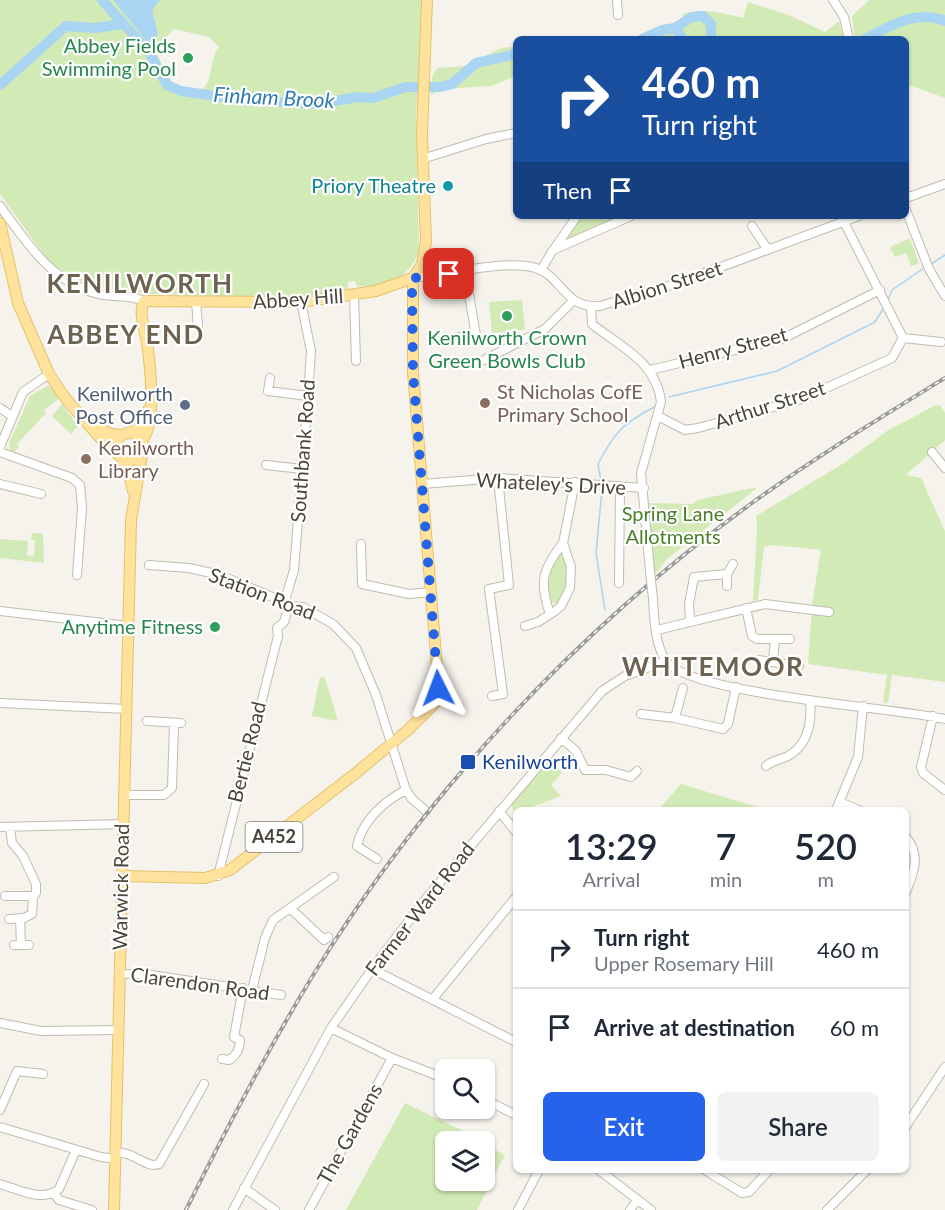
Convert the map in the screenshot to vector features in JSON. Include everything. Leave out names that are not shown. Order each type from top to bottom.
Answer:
[{"type":"main road","name":"A452","points":[[122,876],[205,878],[218,876],[244,860],[393,743],[434,704],[438,688],[413,363],[413,278],[422,264],[426,242],[422,159],[427,0]]},
{"type":"main road","points":[[0,223],[18,303],[49,374],[86,422],[118,455],[129,474],[134,495]]},
{"type":"main road","name":"Abbey Hill","points":[[144,301],[301,302],[354,295],[403,284],[413,278]]},
{"type":"main road","points":[[134,495],[143,453],[142,440],[149,429],[149,357],[142,309],[144,301]]},
{"type":"main road","points":[[86,422],[111,434],[125,433],[138,428],[150,407]]},
{"type":"main road","points":[[125,433],[142,440]]},
{"type":"main road","points":[[118,455],[116,443],[125,433]]},
{"type":"main road","points":[[118,455],[130,461],[143,453]]},
{"type":"main road","name":"Warwick Road","points":[[114,1210],[129,565],[134,495]]},
{"type":"street","points":[[618,15],[619,0]]},
{"type":"street","points":[[833,0],[844,17],[849,36]]},
{"type":"street","points":[[422,159],[486,139],[513,134]]},
{"type":"street","points":[[909,197],[945,184]]},
{"type":"street","points":[[0,206],[38,258],[59,277],[96,294],[144,301]]},
{"type":"street","points":[[909,218],[929,269],[945,296]]},
{"type":"street","points":[[413,278],[507,266],[541,270],[575,219]]},
{"type":"street","points":[[553,250],[624,219]]},
{"type":"street","name":"Albion Street","points":[[541,270],[549,275],[573,301],[591,307],[615,303],[665,287],[852,219]]},
{"type":"street","points":[[844,222],[903,338],[941,342]]},
{"type":"street","points":[[752,226],[768,250]]},
{"type":"street","points":[[460,337],[476,335],[465,272]]},
{"type":"street","name":"Henry Street","points":[[650,370],[782,339],[880,290]]},
{"type":"street","points":[[354,295],[356,361]]},
{"type":"street","points":[[196,301],[198,327]]},
{"type":"street","points":[[484,360],[545,329],[573,301]]},
{"type":"street","name":"Southbank Road","points":[[277,628],[284,622],[291,585],[308,396],[309,336],[301,302]]},
{"type":"street","points":[[591,307],[592,324],[637,357],[650,370],[660,393],[658,416],[643,459],[641,473],[652,599],[657,630],[666,661],[679,673],[736,687],[945,719]]},
{"type":"street","name":"Arthur Street","points":[[658,416],[685,430],[802,399],[892,358],[903,338]]},
{"type":"street","points":[[0,447],[23,392],[49,374]]},
{"type":"street","points":[[270,378],[268,391],[308,396]]},
{"type":"street","points":[[0,408],[12,416]]},
{"type":"street","points":[[0,452],[72,478],[80,485],[78,575]]},
{"type":"street","points":[[932,452],[945,468]]},
{"type":"street","points":[[266,465],[302,469]]},
{"type":"street","points":[[492,696],[503,694],[489,589],[508,585],[498,478]]},
{"type":"street","name":"Whateley's Drive","points":[[422,484],[498,478],[644,488]]},
{"type":"street","points":[[550,614],[542,584],[549,563],[563,543],[574,482]]},
{"type":"street","points":[[0,484],[42,494]]},
{"type":"street","points":[[619,584],[620,487]]},
{"type":"street","points":[[525,626],[538,622],[561,606],[570,588],[571,567],[563,543]]},
{"type":"street","points":[[361,544],[362,584],[399,593],[431,592]]},
{"type":"street","points":[[727,586],[727,574],[733,564]]},
{"type":"street","name":"Station Road","points":[[149,565],[201,570],[303,607],[333,624],[351,641],[370,678],[393,743],[406,790]]},
{"type":"street","points":[[690,620],[689,604],[693,574],[727,574]]},
{"type":"street","points":[[657,630],[690,620],[765,604],[829,612]]},
{"type":"street","points":[[746,608],[752,636],[775,640],[790,639]]},
{"type":"street","points":[[0,611],[129,626]]},
{"type":"street","name":"Bertie Road","points":[[218,876],[278,636],[277,628]]},
{"type":"street","points":[[772,660],[775,640]]},
{"type":"street","points":[[759,660],[772,660],[799,666]]},
{"type":"street","name":"Farmer Ward Road","points":[[233,1210],[331,1028],[372,969],[499,810],[602,691],[617,680],[666,661]]},
{"type":"street","points":[[641,714],[675,718],[723,729],[728,724],[736,687]]},
{"type":"street","points":[[675,718],[683,688]]},
{"type":"street","points":[[766,766],[791,754],[803,742],[810,721],[810,700]]},
{"type":"street","points":[[0,703],[127,710]]},
{"type":"street","points":[[838,806],[858,757],[863,706]]},
{"type":"street","points":[[933,716],[921,767],[923,773],[945,790]]},
{"type":"street","points":[[124,795],[164,795],[172,788],[177,724],[147,721]]},
{"type":"street","points":[[561,738],[576,751],[585,770],[585,781]]},
{"type":"street","points":[[585,770],[606,770],[633,776]]},
{"type":"street","points":[[377,858],[357,846],[359,836],[367,821],[394,796],[406,790],[411,799],[426,811]]},
{"type":"street","points":[[499,810],[513,828]]},
{"type":"street","points":[[0,827],[123,824]]},
{"type":"street","points":[[9,919],[28,917],[34,912],[33,896],[36,892],[36,885],[22,853],[12,843],[10,827]]},
{"type":"street","points":[[909,844],[915,859],[915,870],[909,885]]},
{"type":"street","points":[[222,1059],[234,1058],[240,1046],[240,1040],[234,1037],[265,938],[273,920],[334,877]]},
{"type":"street","points":[[4,896],[33,896]]},
{"type":"street","points":[[432,1000],[513,901]]},
{"type":"street","points":[[290,908],[324,940],[328,937]]},
{"type":"street","points":[[20,918],[21,945]]},
{"type":"street","points":[[372,969],[513,1040]]},
{"type":"street","name":"Clarendon Road","points":[[119,974],[145,974],[284,995]]},
{"type":"street","points":[[0,1023],[41,1030],[118,1030]]},
{"type":"street","points":[[331,1028],[392,1058],[435,1075]]},
{"type":"street","name":"The Gardens","points":[[309,1210],[392,1058]]},
{"type":"street","points":[[909,1122],[942,1080],[945,1067]]},
{"type":"street","points":[[0,1110],[17,1071],[43,1074]]},
{"type":"street","points":[[0,1127],[76,1150],[116,1156],[132,1154],[150,1165],[159,1164],[204,1084]]},
{"type":"street","points":[[495,1104],[513,1114]]},
{"type":"street","points":[[0,1184],[38,1195],[54,1193],[59,1190],[76,1150]]},
{"type":"street","points":[[518,1210],[537,1173]]},
{"type":"street","points":[[603,1173],[651,1210]]},
{"type":"street","points":[[710,1173],[742,1193],[748,1192],[766,1173]]},
{"type":"street","points":[[826,1210],[864,1173]]},
{"type":"street","points":[[244,1188],[275,1210]]},
{"type":"street","points":[[54,1193],[59,1200],[92,1210]]},
{"type":"street","points":[[630,1210],[637,1200]]},
{"type":"green space","points":[[0,0],[423,0],[416,115],[419,251],[409,269],[395,280],[368,286],[357,286],[355,281],[348,282],[348,288],[338,292],[276,298],[153,294],[99,288],[80,281],[49,262],[0,194]],"holes":[[[174,29],[209,37],[219,47],[209,79],[203,89],[181,86],[170,79],[155,49]]]},
{"type":"green space","points":[[869,0],[945,0],[945,98],[909,85],[909,36],[856,36],[852,16]]},
{"type":"green space","points":[[748,2],[791,16],[825,32],[839,21],[843,36],[643,36],[682,19],[683,14],[690,12],[713,12],[743,18]]},
{"type":"green space","points":[[513,46],[513,77],[491,86],[441,89],[431,95],[432,77],[437,68],[466,66],[501,48]]},
{"type":"green space","points":[[577,219],[617,219],[560,244]]},
{"type":"green space","points":[[910,238],[919,263],[911,266],[906,253],[895,257],[890,247]]},
{"type":"green space","name":"Kenilworth Crown Green Bowls Club","points":[[522,300],[525,330],[492,333],[489,302]]},
{"type":"green space","points":[[47,386],[53,388],[58,399],[44,410],[46,413],[17,444],[19,447],[14,452],[10,451],[9,443],[30,396]]},
{"type":"green space","points":[[62,404],[78,426],[71,434],[52,416]]},
{"type":"green space","points":[[936,405],[941,406],[945,413],[945,440],[906,475],[921,478],[945,531],[945,682],[892,675],[888,703],[883,702],[887,675],[808,664],[812,605],[821,550],[773,545],[764,547],[758,599],[753,602],[756,516],[844,463],[887,431]]},
{"type":"green space","name":"Spring Lane Allotments","points":[[757,488],[667,559],[654,576],[649,503],[693,504],[698,500]]},
{"type":"green space","points":[[32,533],[43,534],[44,563],[0,558],[0,539],[28,541],[27,555],[34,556],[35,540],[31,540]]},
{"type":"green space","points":[[560,552],[564,558],[568,579],[557,604],[550,601],[545,588],[549,572]]},
{"type":"green space","points":[[320,677],[325,678],[338,721],[312,716]]},
{"type":"green space","points":[[550,760],[562,773],[551,785],[561,796],[532,807],[513,807],[513,809],[511,804]]},
{"type":"green space","points":[[681,784],[757,807],[661,807]]},
{"type":"green space","points":[[405,1103],[463,1131],[435,1131],[435,1191],[487,1191],[477,1210],[346,1210]]},
{"type":"green space","points":[[495,1150],[505,1155],[495,1175]]},
{"type":"water","points":[[113,0],[160,0],[152,10],[158,34],[153,43],[149,44]]},
{"type":"waterway","name":"Finham Brook","points":[[102,0],[149,52],[167,85],[181,91],[241,100],[318,104],[357,97],[373,98],[406,87],[440,87],[452,84],[476,63],[513,55]]},
{"type":"waterway","name":"Finham Brook","points":[[649,36],[662,30],[675,28],[692,17],[703,16],[711,24],[711,36]]},
{"type":"waterway","name":"Finham Brook","points":[[871,36],[894,24],[914,18],[935,18],[945,21]]},
{"type":"waterway","points":[[0,85],[66,26],[95,28],[122,24]]},
{"type":"waterway","points":[[675,28],[681,36]]},
{"type":"waterway","points":[[931,264],[945,255]]},
{"type":"waterway","points":[[888,300],[892,290],[924,268]]},
{"type":"waterway","points":[[669,397],[777,371],[875,322],[883,309]]},
{"type":"waterway","points":[[601,481],[598,464],[615,436],[628,423],[656,406]]},
{"type":"waterway","points":[[602,490],[596,553],[605,610]]},
{"type":"railway","points":[[186,1210],[281,1030],[315,972],[359,905],[406,840],[511,716],[626,604],[688,552],[799,470],[945,378]]},
{"type":"place","name":"Abbey Fields Swimming Pool","points":[[188,58]]},
{"type":"place","name":"Priory Theatre","points":[[448,186]]},
{"type":"place","name":"Kenilworth Crown Green Bowls Club","points":[[507,316]]},
{"type":"place","name":"St Nicholas CofE Primary School","points":[[485,403]]},
{"type":"place","name":"Kenilworth Post Office","points":[[185,405]]},
{"type":"place","name":"Kenilworth Library","points":[[86,459]]},
{"type":"place","name":"Anytime Fitness","points":[[215,627]]},
{"type":"place","name":"Kenilworth","points":[[468,762]]},
{"type":"district","name":"KENILWORTH","points":[[140,284]]},
{"type":"district","name":"ABBEY END","points":[[126,335]]},
{"type":"district","name":"WHITEMOOR","points":[[713,667]]},
{"type":"route","points":[[438,688],[413,372],[412,291],[413,278],[449,274]]}]
